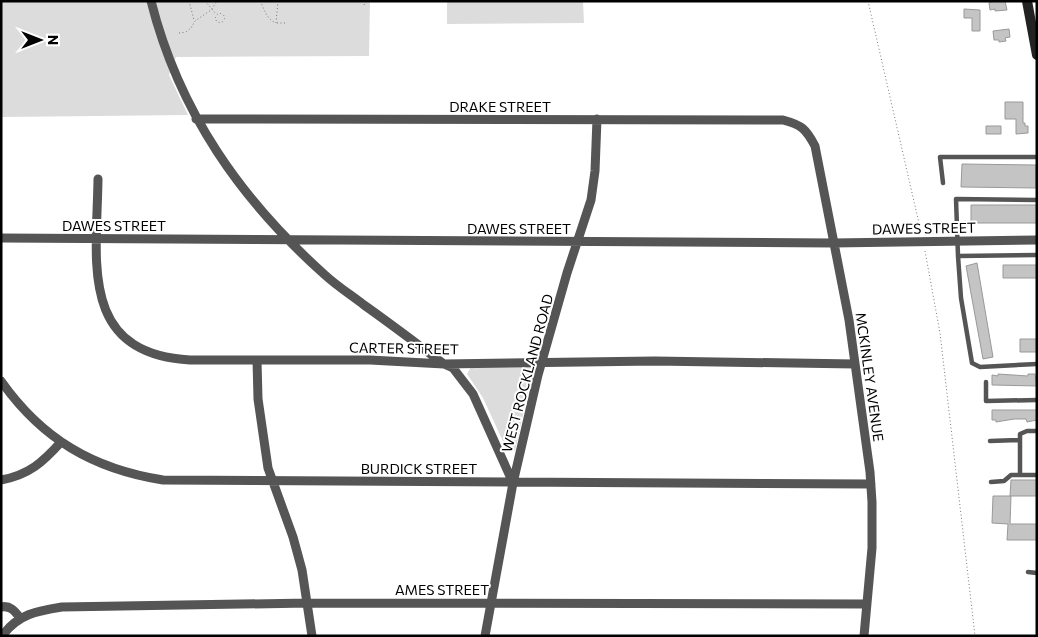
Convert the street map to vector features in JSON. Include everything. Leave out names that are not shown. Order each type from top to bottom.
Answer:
[{"type":"main road","points":[[1027,1],[1037,55]]},
{"type":"street","points":[[151,1],[172,68],[196,119],[226,166],[247,193],[289,240],[326,276],[444,364],[453,368],[472,394],[513,483]]},
{"type":"street","name":"DRAKE STREET","points":[[196,119],[783,120],[803,128]]},
{"type":"street","name":"WEST ROCKLAND ROAD","points":[[485,636],[513,483],[538,375],[567,273],[591,200],[598,119]]},
{"type":"street","name":"MCKINLEY AVENUE","points":[[803,128],[815,146],[849,320],[871,484],[872,548],[864,636]]},
{"type":"street","name":"CARTER STREET","points":[[98,178],[98,285],[106,313],[115,329],[125,338],[147,351],[171,359],[370,360],[444,364],[655,361],[856,364]]},
{"type":"street","name":"DAWES STREET","points":[[1,238],[833,243],[1037,240]]},
{"type":"street","points":[[256,360],[261,428],[268,468],[293,536],[302,570],[312,636]]},
{"type":"street","name":"BURDICK STREET","points":[[1,381],[31,418],[72,450],[90,460],[136,476],[183,481],[871,484]]},
{"type":"street","points":[[1,480],[24,473],[40,464],[62,442]]},
{"type":"street","name":"AMES STREET","points":[[2,633],[20,618],[38,611],[62,607],[308,603],[867,604]]},
{"type":"street","points":[[1,607],[9,607],[20,618]]},
{"type":"lane","points":[[943,183],[940,157],[1037,157]]},
{"type":"lane","points":[[1037,200],[956,199],[961,298],[972,363],[980,367],[1037,364]]},
{"type":"lane","points":[[958,256],[1037,255]]},
{"type":"lane","points":[[986,382],[986,401],[1037,400]]},
{"type":"lane","points":[[1020,475],[1020,434],[1027,430],[1037,431]]},
{"type":"lane","points":[[990,441],[1020,440]]},
{"type":"lane","points":[[992,482],[1004,481],[1012,475],[1037,475]]},
{"type":"lane","points":[[1028,572],[1037,573]]},
{"type":"path","points":[[189,1],[195,21]]},
{"type":"path","points":[[205,1],[216,14]]},
{"type":"path","points":[[179,33],[186,32],[191,28],[195,21],[211,10],[217,1]]},
{"type":"path","points":[[260,1],[271,21],[287,23]]},
{"type":"path","points":[[276,23],[278,1]]},
{"type":"path","points":[[364,5],[366,1]]},
{"type":"path","points":[[868,1],[923,241],[940,333],[975,636]]},
{"type":"shaded area","points":[[1,1],[370,1],[369,56],[176,57],[169,75],[188,115],[1,117]]},
{"type":"shaded area","points":[[447,1],[583,1],[584,23],[447,24]]},
{"type":"shaded area","points":[[471,367],[531,367],[532,374],[515,451],[507,450],[483,398],[467,374]]},
{"type":"building","points":[[1005,1],[1007,10],[990,10],[989,3]]},
{"type":"building","points":[[964,9],[980,10],[980,31],[972,31],[972,18],[964,18]]},
{"type":"building","points":[[1009,29],[1010,37],[1005,38],[1006,41],[999,42],[999,40],[994,40],[993,31]]},
{"type":"building","points":[[1005,102],[1023,102],[1023,123],[1025,123],[1025,126],[1028,126],[1028,133],[1016,134],[1016,119],[1005,119]]},
{"type":"building","points":[[986,126],[1001,126],[1001,134],[986,134]]},
{"type":"building","points":[[962,164],[1036,165],[1036,188],[961,187]]},
{"type":"building","points":[[971,205],[1037,205],[1037,223],[971,223]]},
{"type":"building","points":[[977,263],[993,357],[983,359],[966,266]]},
{"type":"building","points":[[1003,265],[1037,265],[1037,278],[1003,278]]},
{"type":"building","points":[[1020,339],[1037,339],[1037,352],[1020,352]]},
{"type":"building","points":[[998,374],[1028,376],[1028,374],[1035,374],[1037,386],[992,385],[992,375],[998,376]]},
{"type":"building","points":[[992,410],[1037,410],[1037,420],[1027,422],[1026,419],[1014,419],[996,422],[996,420],[992,420]]},
{"type":"building","points":[[1011,480],[1037,480],[1037,496],[1010,496]]},
{"type":"building","points":[[993,496],[1011,496],[1010,524],[1037,524],[1037,540],[1007,540],[1008,524],[992,523]]}]
